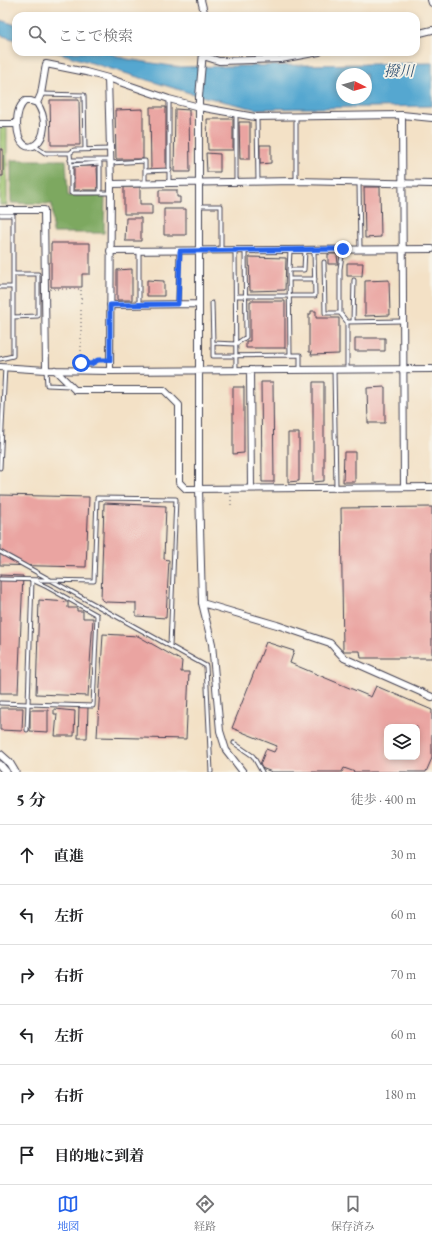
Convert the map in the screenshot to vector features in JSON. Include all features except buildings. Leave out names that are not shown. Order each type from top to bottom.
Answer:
[{"type":"street","points":[[202,0],[204,12]]},
{"type":"street","points":[[420,33],[432,30]]},
{"type":"street","points":[[203,56],[199,97],[198,183],[199,488],[202,603],[212,644],[220,731],[226,750],[243,772]]},
{"type":"street","points":[[208,56],[219,61],[281,59],[297,56]]},
{"type":"street","points":[[37,103],[41,94],[46,64],[108,78],[169,99],[257,117],[402,116],[432,118]]},
{"type":"street","points":[[108,78],[111,184],[110,371]]},
{"type":"street","points":[[31,100],[37,103],[43,115],[44,123],[43,134],[40,142],[35,146],[28,147],[22,144],[18,137],[17,124],[20,105],[25,101],[31,100]]},
{"type":"street","points":[[402,116],[404,487]]},
{"type":"street","points":[[0,124],[17,124]]},
{"type":"street","points":[[111,184],[296,181],[432,184]]},
{"type":"street","points":[[0,210],[44,210],[46,370]]},
{"type":"street","points":[[110,251],[432,249]]},
{"type":"street","points":[[110,305],[198,304]]},
{"type":"street","points":[[2,367],[46,370],[110,371],[432,369]]},
{"type":"street","points":[[55,370],[74,390],[164,390],[179,405],[179,482],[186,489],[432,487]]},
{"type":"street","points":[[250,370],[251,488]]},
{"type":"street","points":[[202,603],[277,625],[330,643],[344,658],[432,697]]},
{"type":"street","points":[[0,754],[15,772]]},
{"type":"street","points":[[0,765],[6,772]]},
{"type":"lane","points":[[41,94],[84,95],[85,149]]},
{"type":"lane","points":[[169,99],[169,183]]},
{"type":"lane","points":[[236,113],[236,182]]},
{"type":"lane","points":[[257,117],[258,182]]},
{"type":"lane","points":[[296,117],[296,181]]},
{"type":"lane","points":[[35,146],[45,153],[70,153],[74,150],[85,149],[110,149]]},
{"type":"lane","points":[[70,153],[71,193],[110,193]]},
{"type":"lane","points":[[70,160],[145,161],[145,183]]},
{"type":"lane","points":[[71,165],[100,164],[100,193]]},
{"type":"lane","points":[[146,171],[170,170]]},
{"type":"lane","points":[[359,183],[360,249]]},
{"type":"lane","points":[[198,206],[221,206],[221,250]]},
{"type":"lane","points":[[0,215],[13,215],[13,356],[0,359]]},
{"type":"lane","points":[[343,249],[340,269],[340,313],[348,322],[348,370]]},
{"type":"lane","points":[[235,250],[236,370]]},
{"type":"lane","points":[[213,343],[236,344],[246,337],[245,250]]},
{"type":"lane","points":[[290,250],[290,355]]},
{"type":"lane","points":[[290,270],[304,270],[305,250]]},
{"type":"lane","points":[[236,296],[315,296],[314,250]]},
{"type":"lane","points":[[139,251],[139,304]]},
{"type":"lane","points":[[178,304],[180,251]]},
{"type":"lane","points":[[324,262],[325,313],[340,313]]},
{"type":"lane","points":[[13,274],[38,274],[38,316],[13,317]]},
{"type":"lane","points":[[289,279],[315,279]]},
{"type":"lane","points":[[353,322],[354,280]]},
{"type":"lane","points":[[0,287],[13,287]]},
{"type":"lane","points":[[212,303],[213,356],[300,355],[300,370]]},
{"type":"lane","points":[[348,322],[402,321]]},
{"type":"lane","points":[[0,468],[2,367]]},
{"type":"lane","points":[[46,370],[47,386],[70,386]]},
{"type":"lane","points":[[334,370],[336,487]]},
{"type":"lane","points":[[0,579],[94,581],[97,498],[176,499],[170,646]]},
{"type":"lane","points":[[0,552],[206,666],[212,772]]},
{"type":"lane","points":[[27,730],[32,580]]},
{"type":"lane","points":[[0,703],[93,706],[97,615],[47,586],[32,580]]},
{"type":"lane","points":[[234,743],[253,756],[262,772]]},
{"type":"path","points":[[46,289],[81,289],[81,363],[91,364],[98,360],[110,360]]},
{"type":"path","points":[[231,489],[231,507]]},
{"type":"green space","points":[[0,128],[7,128],[7,205],[0,205]]},
{"type":"green space","points":[[11,160],[66,160],[68,196],[105,195],[104,233],[53,233],[52,204],[11,203]]},
{"type":"water","points":[[0,20],[12,24],[12,39],[0,35]]},
{"type":"water","name":"撥川","points":[[69,56],[118,56],[127,59],[178,67],[432,63],[432,106],[255,109],[193,94]]},
{"type":"route","points":[[81,363],[91,364],[98,360],[110,360],[110,305],[178,304],[180,251],[343,249]]}]
